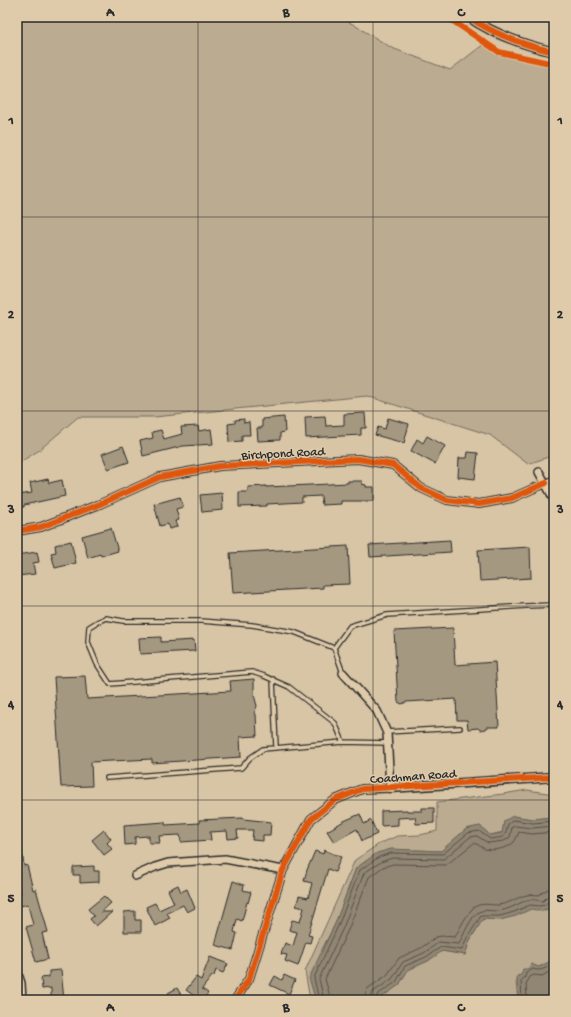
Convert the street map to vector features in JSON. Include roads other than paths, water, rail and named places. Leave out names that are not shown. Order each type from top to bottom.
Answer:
[{"type":"street","points":[[469,17],[478,23],[523,44],[554,52]]},
{"type":"street","name":"Birchpond Road","points":[[17,531],[41,527],[100,504],[160,477],[220,466],[358,459],[393,465],[422,488],[447,500],[479,504],[512,498],[546,483]]},
{"type":"street","points":[[540,472],[554,499]]},
{"type":"street","points":[[343,673],[377,711],[386,732],[388,743],[390,788]]},
{"type":"street","name":"Coachman Road","points":[[236,1000],[249,979],[283,870],[311,819],[335,800],[362,789],[554,777]]},
{"type":"street","points":[[134,876],[168,863],[225,859],[283,870]]},
{"type":"street","points":[[17,971],[21,983],[22,1000]]},
{"type":"lane","points":[[546,483],[554,477]]},
{"type":"lane","points":[[334,648],[350,626],[387,615],[554,605]]},
{"type":"lane","points":[[343,673],[334,648],[294,632],[252,625],[201,622],[124,621],[106,618],[89,627],[88,642],[97,664],[110,684],[252,672],[273,679],[289,687],[335,723],[343,742]]},
{"type":"lane","points":[[273,679],[276,748]]},
{"type":"lane","points":[[386,732],[460,728]]},
{"type":"lane","points":[[107,778],[241,768],[250,758],[264,749],[343,742],[388,743]]},
{"type":"water","points":[[554,815],[554,902],[548,909],[540,911],[531,909],[516,916],[500,920],[483,919],[470,940],[465,955],[442,951],[428,961],[408,970],[399,985],[375,1000],[321,1000],[315,998],[309,978],[335,924],[356,868],[377,853],[391,849],[441,851],[466,829],[480,826],[490,835],[502,833],[504,821],[513,816],[533,819],[552,817]]},
{"type":"water","points":[[554,957],[554,1000],[518,1000],[517,976],[521,975],[523,969],[528,969],[531,964],[539,967]]}]
